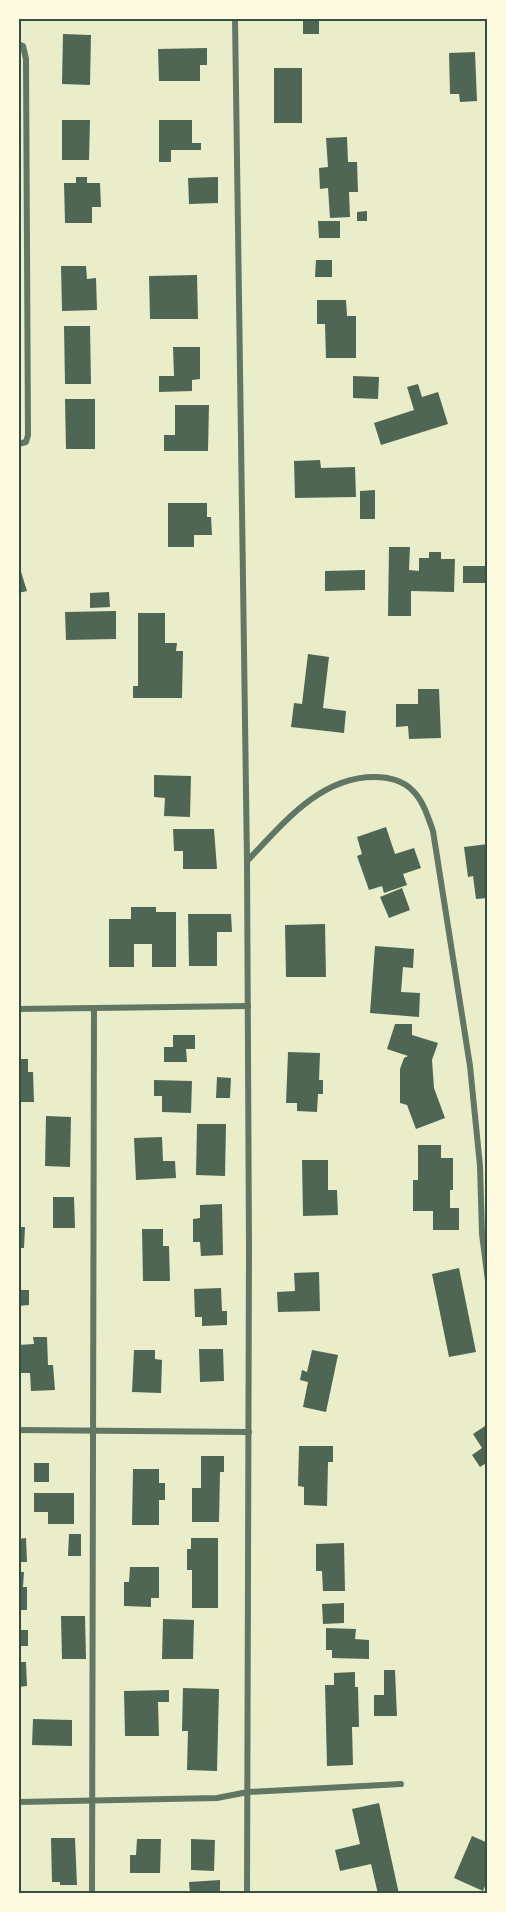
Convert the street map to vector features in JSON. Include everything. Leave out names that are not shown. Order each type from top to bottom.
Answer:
[{"type":"street","points":[[235,18],[248,861],[247,1894]]},
{"type":"street","points":[[18,444],[26,442],[28,435],[26,59],[21,45]]},
{"type":"street","points":[[248,861],[292,814],[324,791],[341,783],[361,777],[384,777],[400,781],[414,791],[422,803],[433,831],[464,1025],[480,1166],[482,1234],[488,1281]]},
{"type":"street","points":[[18,1009],[248,1006]]},
{"type":"street","points":[[92,1894],[94,1009]]},
{"type":"street","points":[[18,1430],[249,1432]]},
{"type":"street","points":[[18,1802],[217,1798],[248,1792],[401,1784]]},
{"type":"building","points":[[303,18],[319,18],[319,34],[303,34]]},
{"type":"building","points":[[63,34],[91,35],[90,85],[62,84]]},
{"type":"building","points":[[207,48],[207,65],[200,65],[200,81],[159,81],[158,49]]},
{"type":"building","points":[[475,52],[477,101],[460,102],[459,94],[450,94],[449,53]]},
{"type":"building","points":[[274,68],[302,68],[302,123],[274,123]]},
{"type":"building","points":[[62,120],[90,120],[89,160],[62,160]]},
{"type":"building","points":[[159,120],[192,120],[192,143],[201,143],[201,150],[171,150],[171,162],[159,162]]},
{"type":"building","points":[[347,137],[348,162],[357,162],[358,192],[349,192],[350,217],[330,218],[328,188],[320,189],[319,168],[328,167],[326,138]]},
{"type":"building","points":[[76,177],[87,177],[87,183],[100,183],[101,207],[92,207],[92,223],[65,223],[64,183],[76,183]]},
{"type":"building","points":[[218,177],[218,203],[189,204],[188,178]]},
{"type":"building","points":[[367,211],[367,221],[357,221],[357,212]]},
{"type":"building","points":[[318,221],[340,221],[340,238],[319,238]]},
{"type":"building","points":[[316,260],[332,260],[332,277],[315,277]]},
{"type":"building","points":[[61,266],[86,266],[87,279],[96,278],[97,310],[62,311]]},
{"type":"building","points":[[197,275],[198,319],[150,319],[149,276]]},
{"type":"building","points":[[317,300],[346,300],[347,316],[356,316],[356,358],[326,358],[325,324],[317,324]]},
{"type":"building","points":[[64,326],[90,326],[91,384],[65,384]]},
{"type":"building","points":[[173,347],[200,347],[200,379],[192,380],[192,391],[159,392],[159,376],[174,376]]},
{"type":"building","points":[[353,376],[379,377],[378,399],[353,398]]},
{"type":"building","points":[[418,384],[422,397],[438,392],[448,424],[381,445],[374,423],[414,410],[407,387]]},
{"type":"building","points":[[65,399],[95,399],[95,449],[66,449]]},
{"type":"building","points":[[175,405],[209,405],[208,451],[164,451],[164,435],[175,435]]},
{"type":"building","points":[[320,460],[321,468],[355,467],[356,497],[295,498],[294,461]]},
{"type":"building","points":[[375,490],[375,519],[360,519],[360,491]]},
{"type":"building","points":[[168,503],[207,503],[207,517],[211,517],[212,535],[194,535],[194,547],[168,547]]},
{"type":"building","points":[[389,547],[410,547],[409,570],[419,571],[419,558],[429,558],[429,552],[441,552],[441,559],[455,559],[454,592],[411,591],[411,616],[388,616]]},
{"type":"building","points":[[18,562],[27,591],[18,593]]},
{"type":"building","points":[[463,566],[488,566],[488,583],[463,583]]},
{"type":"building","points":[[365,570],[365,590],[325,591],[325,571]]},
{"type":"building","points":[[109,592],[110,607],[90,608],[90,593]]},
{"type":"building","points":[[116,611],[116,639],[66,640],[65,612]]},
{"type":"building","points":[[138,613],[165,613],[165,643],[177,643],[176,651],[183,651],[182,698],[133,698],[133,686],[138,686]]},
{"type":"building","points":[[308,654],[329,657],[323,708],[346,711],[344,733],[291,727],[294,703],[302,704]]},
{"type":"building","points":[[418,689],[439,689],[441,738],[409,739],[408,726],[396,727],[396,704],[418,704]]},
{"type":"building","points":[[154,775],[191,776],[190,817],[164,816],[165,798],[154,797]]},
{"type":"building","points":[[386,827],[395,854],[414,848],[421,868],[403,874],[407,885],[384,893],[382,886],[369,890],[357,856],[362,854],[357,837]]},
{"type":"building","points":[[173,829],[214,829],[217,869],[183,869],[183,851],[174,851]]},
{"type":"building","points":[[488,844],[488,898],[476,899],[473,876],[468,877],[464,847]]},
{"type":"building","points":[[402,888],[410,910],[389,918],[380,897]]},
{"type":"building","points":[[131,907],[156,907],[156,912],[176,912],[176,967],[152,967],[152,944],[134,944],[134,967],[109,967],[109,919],[131,919]]},
{"type":"building","points":[[188,914],[231,914],[232,932],[217,932],[217,966],[189,966]]},
{"type":"building","points":[[325,924],[326,977],[286,977],[285,925]]},
{"type":"building","points":[[375,946],[414,949],[413,968],[403,967],[401,992],[420,993],[419,1017],[370,1013]]},
{"type":"building","points":[[395,1024],[412,1024],[412,1035],[438,1043],[432,1060],[434,1088],[445,1118],[416,1129],[407,1105],[400,1103],[400,1069],[404,1058],[408,1056],[387,1049]]},
{"type":"building","points":[[173,1035],[195,1035],[195,1049],[186,1049],[187,1062],[164,1062],[164,1047],[173,1047]]},
{"type":"building","points":[[288,1052],[320,1053],[319,1080],[323,1080],[323,1094],[318,1094],[317,1112],[297,1111],[297,1103],[286,1103]]},
{"type":"building","points":[[18,1059],[28,1059],[28,1072],[33,1072],[34,1102],[18,1102]]},
{"type":"building","points":[[217,1077],[231,1078],[230,1098],[216,1098]]},
{"type":"building","points":[[154,1080],[192,1081],[191,1113],[162,1112],[162,1096],[154,1096]]},
{"type":"building","points":[[46,1116],[71,1117],[70,1167],[45,1166]]},
{"type":"building","points":[[197,1124],[226,1124],[225,1176],[196,1175]]},
{"type":"building","points":[[162,1137],[163,1161],[175,1161],[176,1178],[136,1180],[134,1138]]},
{"type":"building","points":[[418,1145],[441,1145],[441,1158],[453,1158],[453,1190],[450,1190],[450,1208],[459,1208],[459,1230],[433,1230],[433,1211],[413,1211],[413,1180],[418,1180]]},
{"type":"building","points":[[302,1160],[328,1160],[328,1190],[337,1190],[338,1215],[303,1216]]},
{"type":"building","points":[[53,1197],[74,1197],[75,1228],[53,1228]]},
{"type":"building","points":[[222,1204],[223,1255],[201,1256],[200,1242],[193,1242],[193,1219],[200,1218],[200,1205]]},
{"type":"building","points":[[18,1227],[25,1227],[24,1248],[18,1248]]},
{"type":"building","points":[[142,1229],[163,1229],[163,1246],[169,1246],[170,1281],[143,1281]]},
{"type":"building","points":[[459,1268],[476,1352],[449,1357],[432,1274]]},
{"type":"building","points":[[319,1272],[320,1311],[278,1312],[277,1292],[295,1291],[294,1273]]},
{"type":"building","points":[[21,1278],[21,1290],[29,1290],[29,1305],[18,1306],[18,1279]]},
{"type":"building","points":[[221,1288],[222,1311],[227,1311],[227,1325],[202,1326],[202,1317],[195,1317],[194,1289]]},
{"type":"building","points":[[33,1337],[47,1337],[48,1365],[53,1365],[55,1390],[31,1391],[30,1373],[18,1373],[18,1345],[34,1344]]},
{"type":"building","points":[[199,1349],[223,1349],[224,1381],[200,1382]]},
{"type":"building","points":[[134,1350],[155,1350],[155,1359],[162,1360],[161,1393],[132,1392]]},
{"type":"building","points":[[312,1350],[338,1355],[326,1412],[303,1407],[308,1382],[300,1380],[302,1370],[307,1372]]},
{"type":"building","points":[[488,1424],[488,1462],[480,1467],[472,1455],[482,1448],[473,1434]]},
{"type":"building","points":[[299,1446],[333,1446],[333,1462],[328,1462],[327,1506],[304,1505],[304,1487],[298,1486]]},
{"type":"building","points":[[201,1456],[224,1456],[224,1472],[220,1472],[219,1522],[192,1522],[192,1488],[201,1488]]},
{"type":"building","points":[[34,1463],[49,1463],[49,1482],[34,1482]]},
{"type":"building","points":[[133,1469],[159,1469],[159,1483],[165,1483],[165,1500],[159,1500],[159,1525],[132,1525]]},
{"type":"building","points":[[34,1493],[74,1493],[74,1524],[48,1524],[48,1512],[34,1512]]},
{"type":"building","points":[[69,1534],[81,1534],[81,1556],[68,1556]]},
{"type":"building","points":[[26,1538],[27,1562],[18,1562],[18,1539]]},
{"type":"building","points":[[191,1538],[218,1538],[218,1608],[192,1608],[192,1570],[187,1570],[187,1549],[191,1549]]},
{"type":"building","points":[[344,1543],[345,1591],[323,1591],[322,1571],[316,1571],[316,1544]]},
{"type":"building","points":[[130,1567],[159,1567],[159,1598],[151,1598],[151,1607],[124,1606],[124,1582],[129,1582]]},
{"type":"building","points":[[18,1572],[24,1572],[23,1587],[27,1587],[27,1610],[18,1610]]},
{"type":"building","points":[[344,1603],[344,1623],[323,1624],[322,1604]]},
{"type":"building","points":[[61,1616],[85,1616],[86,1659],[62,1659]]},
{"type":"building","points":[[163,1619],[194,1620],[193,1659],[162,1659]]},
{"type":"building","points":[[326,1628],[356,1629],[355,1639],[369,1640],[369,1659],[332,1658],[332,1650],[326,1650]]},
{"type":"building","points":[[18,1630],[28,1630],[28,1646],[18,1646]]},
{"type":"building","points":[[18,1662],[26,1662],[27,1686],[18,1687]]},
{"type":"building","points":[[384,1670],[395,1670],[397,1716],[374,1716],[374,1695],[384,1695]]},
{"type":"building","points":[[355,1672],[355,1687],[358,1687],[359,1727],[352,1727],[353,1765],[327,1766],[325,1685],[334,1685],[334,1673]]},
{"type":"building","points":[[183,1688],[219,1689],[217,1771],[187,1770],[188,1731],[182,1731]]},
{"type":"building","points":[[169,1690],[169,1702],[158,1702],[159,1736],[125,1736],[124,1691]]},
{"type":"building","points":[[33,1719],[72,1720],[72,1746],[32,1745]]},
{"type":"building","points":[[379,1803],[399,1894],[378,1894],[371,1864],[340,1871],[335,1850],[360,1844],[352,1809]]},
{"type":"building","points":[[472,1836],[488,1843],[488,1879],[483,1891],[454,1878]]},
{"type":"building","points":[[51,1838],[75,1838],[77,1885],[60,1885],[60,1882],[52,1882]]},
{"type":"building","points":[[137,1839],[161,1839],[160,1873],[130,1873],[130,1855],[136,1855]]},
{"type":"building","points":[[191,1839],[215,1840],[214,1871],[191,1870]]},
{"type":"building","points":[[220,1880],[220,1894],[190,1894],[189,1882]]}]
